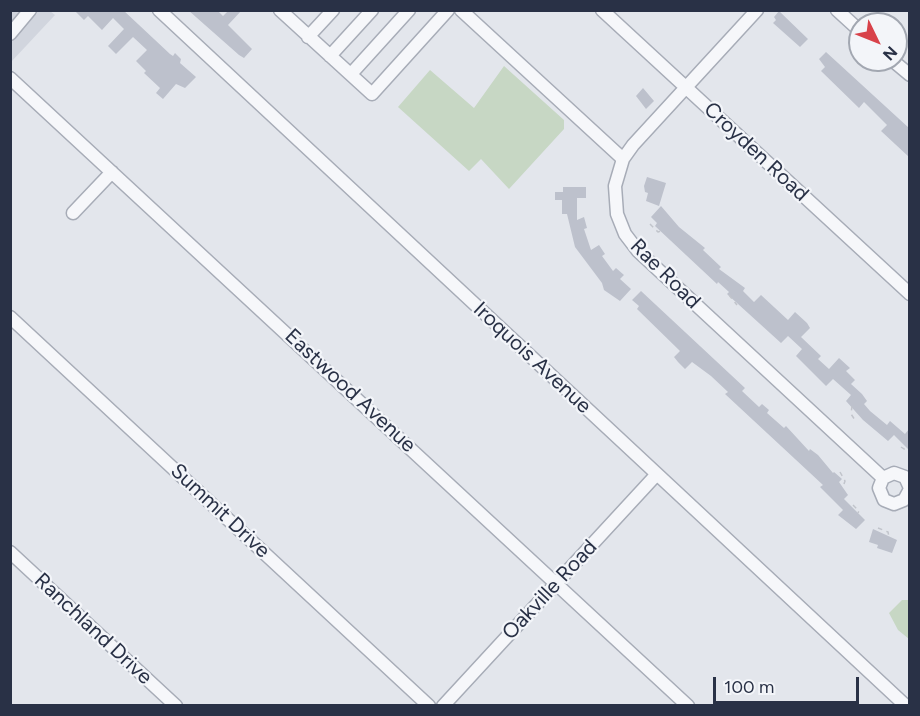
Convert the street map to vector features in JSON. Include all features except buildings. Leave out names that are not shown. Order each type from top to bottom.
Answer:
[{"type":"street","points":[[10,34],[30,10]]},
{"type":"street","name":"Iroquois Avenue","points":[[159,10],[906,705]]},
{"type":"street","points":[[280,10],[372,94],[448,10]]},
{"type":"street","points":[[308,37],[333,10]]},
{"type":"street","points":[[330,56],[372,10]]},
{"type":"street","points":[[351,74],[409,10]]},
{"type":"street","points":[[461,10],[623,159]]},
{"type":"street","name":"Croyden Road","points":[[602,10],[909,294]]},
{"type":"street","name":"Rae Road","points":[[757,10],[623,159],[615,186],[615,201],[620,225],[632,244],[883,478]]},
{"type":"street","name":"Eastwood Avenue","points":[[10,78],[688,705]]},
{"type":"street","points":[[73,213],[112,172]]},
{"type":"street","name":"Summit Drive","points":[[10,318],[429,705]]},
{"type":"street","points":[[890,473],[898,473],[907,480],[909,489],[901,502],[887,502],[879,491],[883,478],[890,473]]},
{"type":"street","name":"Oakville Road","points":[[443,705],[657,474]]},
{"type":"street","name":"Ranchland Drive","points":[[10,552],[176,705]]},
{"type":"path","points":[[650,225],[658,232],[661,231]]},
{"type":"path","points":[[729,296],[737,305]]},
{"type":"path","points":[[852,406],[850,414],[855,420]]},
{"type":"path","points":[[901,447],[909,453]]},
{"type":"path","points":[[840,472],[844,479],[843,487]]},
{"type":"path","points":[[853,505],[859,511],[858,513]]},
{"type":"path","points":[[878,528],[888,532],[890,537]]},
{"type":"shaded area","points":[[11,11],[50,11],[55,15],[11,62]]},
{"type":"green space","points":[[504,66],[564,120],[564,129],[509,189],[481,159],[469,171],[398,107],[430,70],[474,108]]},
{"type":"green space","points":[[902,600],[909,600],[909,639],[898,630],[889,613]]}]
